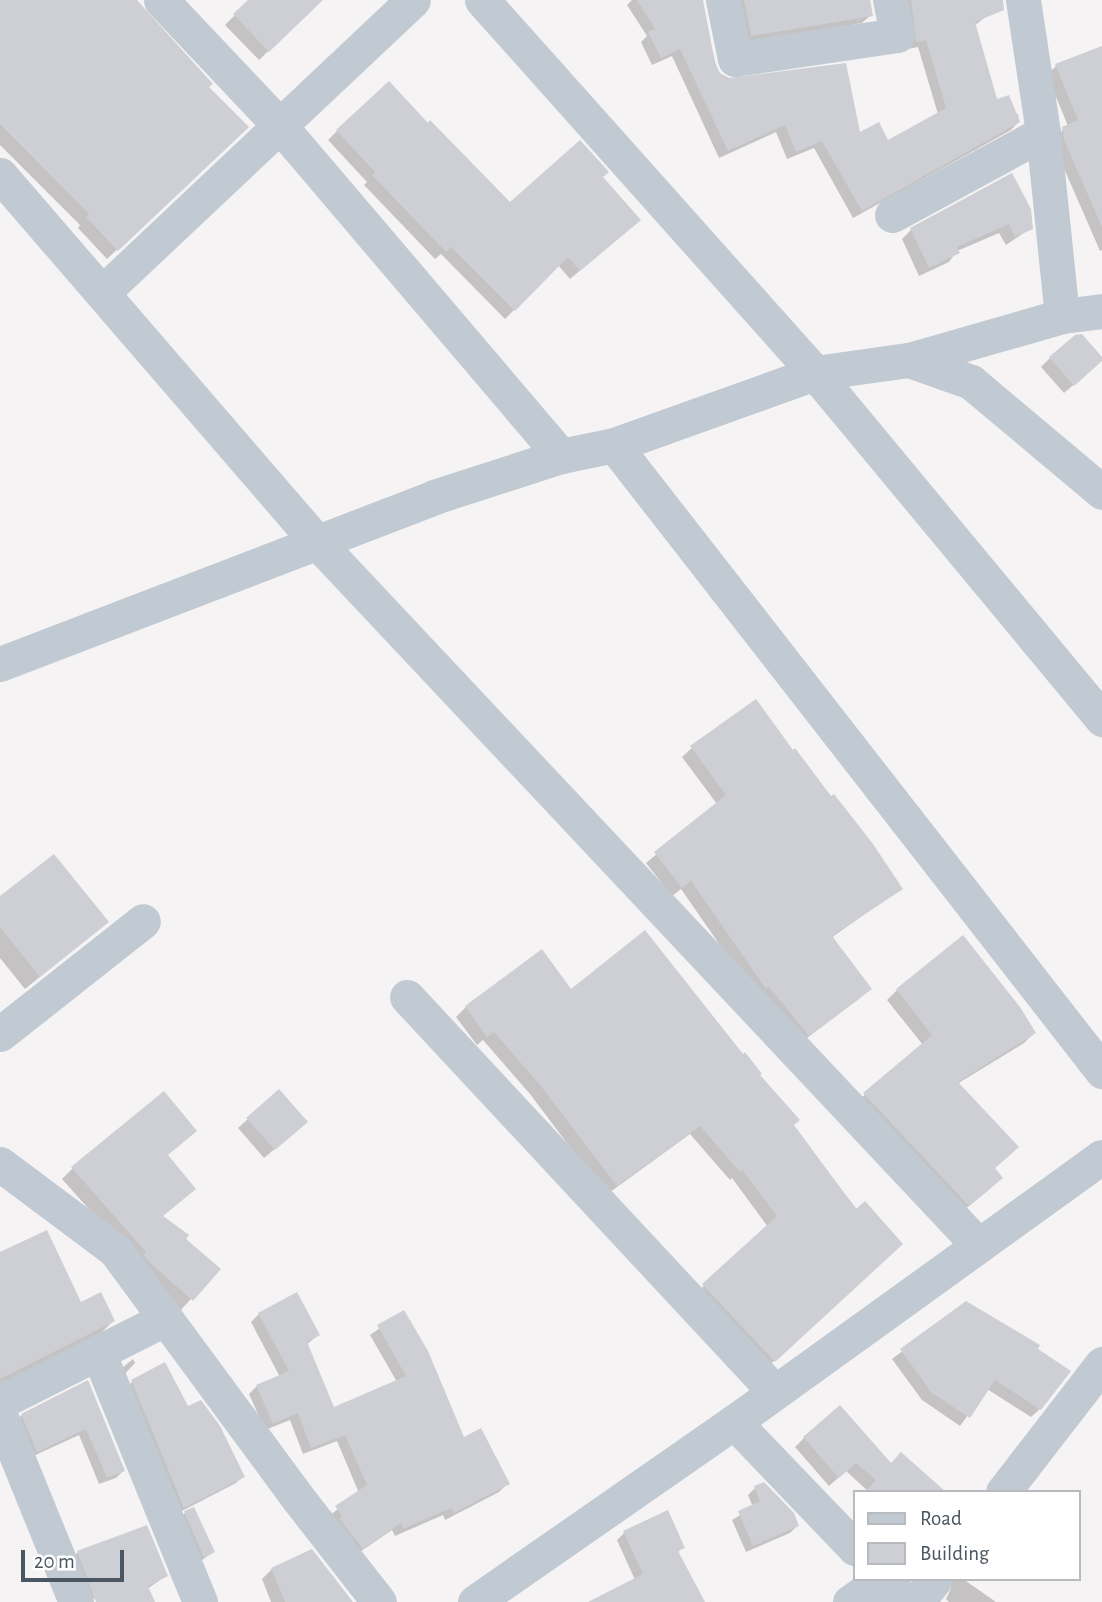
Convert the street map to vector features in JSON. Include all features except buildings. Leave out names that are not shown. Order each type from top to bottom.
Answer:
[{"type":"street","points":[[161,0],[281,127],[561,456]]},
{"type":"street","points":[[102,293],[413,0]]},
{"type":"street","points":[[482,0],[815,373],[1102,719]]},
{"type":"street","points":[[723,0],[736,59],[897,35],[890,0]]},
{"type":"street","points":[[1023,0],[1043,133],[1062,316]]},
{"type":"street","points":[[892,215],[1043,133]]},
{"type":"street","points":[[0,175],[317,542],[978,1245]]},
{"type":"street","points":[[0,664],[434,497],[561,456],[614,445],[815,373],[909,360],[1062,316],[1102,311]]},
{"type":"street","points":[[909,360],[971,382],[1102,492]]},
{"type":"street","points":[[614,445],[1102,1071]]},
{"type":"street","points":[[0,1034],[143,921]]},
{"type":"street","points":[[407,997],[774,1391]]},
{"type":"street","points":[[0,1164],[115,1250],[164,1319],[379,1602]]},
{"type":"street","points":[[475,1602],[734,1422],[978,1245],[1096,1172]]},
{"type":"street","points":[[0,1402],[164,1319]]},
{"type":"street","points":[[98,1352],[200,1602]]},
{"type":"street","points":[[1005,1490],[1102,1364]]},
{"type":"street","points":[[0,1415],[76,1602]]},
{"type":"street","points":[[734,1422],[853,1546]]},
{"type":"street","points":[[850,1602],[881,1581]]},
{"type":"street","points":[[886,1581],[905,1602]]},
{"type":"street","points":[[917,1602],[933,1581]]}]
